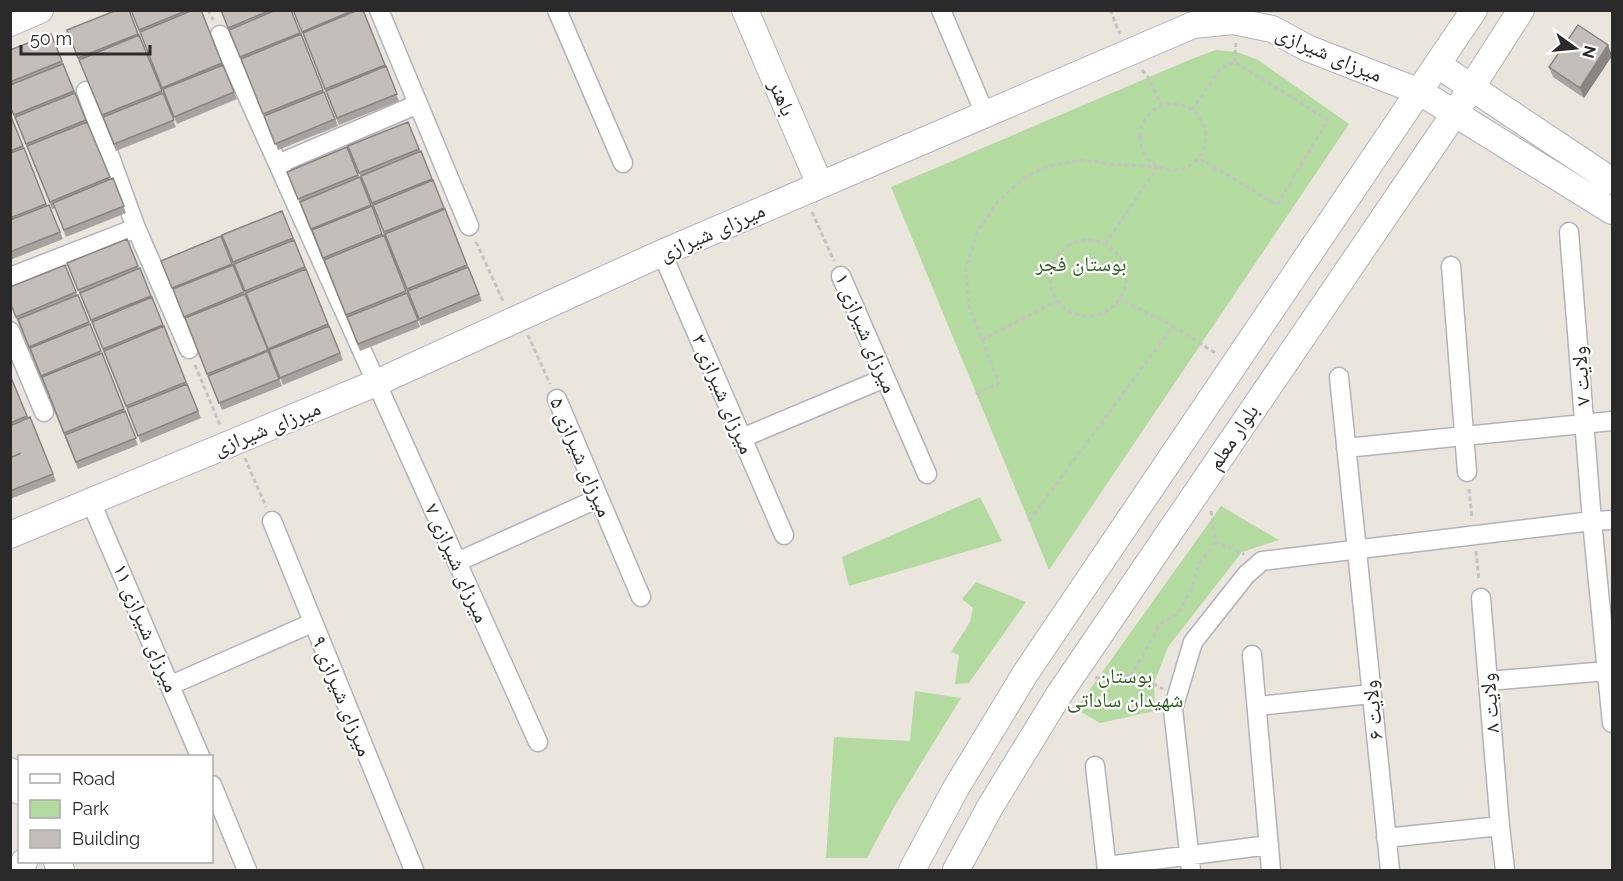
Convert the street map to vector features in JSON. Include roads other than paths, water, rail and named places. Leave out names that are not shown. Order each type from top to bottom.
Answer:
[{"type":"main road","points":[[10,23],[40,10]]},
{"type":"main road","name":"باهنر","points":[[745,10],[812,188]]},
{"type":"main road","name":"بلوار معلم","points":[[912,870],[956,788],[1002,710],[1474,10]]},
{"type":"main road","name":"بلوار معلم","points":[[956,870],[1024,749],[1066,684],[1455,113],[1521,10]]},
{"type":"main road","name":"میرزای شیرازی","points":[[10,535],[376,383],[662,253],[1193,25],[1233,21],[1272,29],[1307,48],[1420,92],[1612,211]]},
{"type":"main road","points":[[1438,65],[1612,181]]},
{"type":"main road","points":[[10,771],[18,790]]},
{"type":"street","points":[[379,10],[470,226]]},
{"type":"street","points":[[557,10],[623,163]]},
{"type":"street","points":[[941,10],[985,114]]},
{"type":"street","name":"میرزای شیرازی ۷","points":[[220,35],[538,742]]},
{"type":"street","points":[[86,91],[136,228],[189,349]]},
{"type":"street","points":[[278,164],[418,104]]},
{"type":"street","points":[[10,277],[136,228]]},
{"type":"street","name":"ولایت ۷","points":[[1569,232],[1592,521],[1612,723]]},
{"type":"street","name":"میرزای شیرازی ۳","points":[[662,253],[784,535]]},
{"type":"street","points":[[1451,266],[1467,472]]},
{"type":"street","name":"میرزای شیرازی ۱","points":[[841,276],[927,474]]},
{"type":"street","points":[[10,331],[44,412]]},
{"type":"street","name":"ولایت ۶","points":[[1339,377],[1390,870]]},
{"type":"street","points":[[742,438],[885,378]]},
{"type":"street","name":"میرزای شیرازی ۵","points":[[557,399],[641,597]]},
{"type":"street","points":[[1346,448],[1612,422]]},
{"type":"street","points":[[457,562],[599,498]]},
{"type":"street","name":"میرزای شیرازی ۱۱","points":[[90,500],[200,755]]},
{"type":"street","points":[[1190,863],[1173,709],[1193,642],[1245,575],[1262,561],[1612,520]]},
{"type":"street","name":"میرزای شیرازی ۹","points":[[272,521],[414,870]]},
{"type":"street","name":"ولایت ۸","points":[[1481,598],[1505,870]]},
{"type":"street","points":[[171,685],[312,622]]},
{"type":"street","points":[[1252,655],[1271,870]]},
{"type":"street","points":[[1488,681],[1607,671]]},
{"type":"street","points":[[1258,706],[1371,694]]},
{"type":"street","points":[[1095,766],[1107,868],[1190,863],[1269,845]]},
{"type":"street","points":[[213,786],[247,870]]},
{"type":"street","points":[[1386,838],[1500,826]]},
{"type":"park label","name":"بوستان فجر","points":[[1081,264]]},
{"type":"park label","name":"بوستان شهیدان ساداتی","points":[[1125,688]]}]
